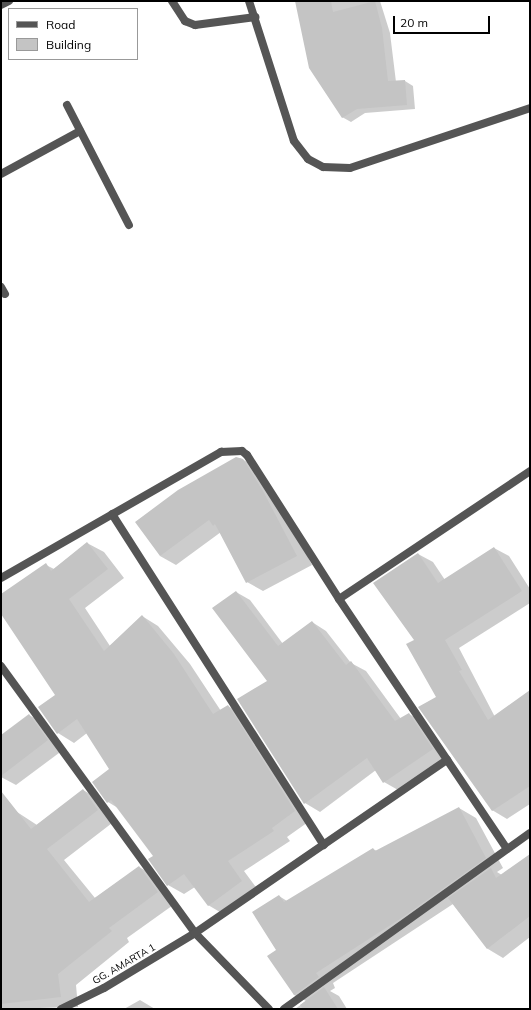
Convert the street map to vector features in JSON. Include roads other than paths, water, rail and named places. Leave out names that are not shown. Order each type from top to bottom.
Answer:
[{"type":"street","points":[[1,5],[9,1]]},
{"type":"street","points":[[172,1],[185,21],[195,24],[255,17]]},
{"type":"street","points":[[249,1],[294,141],[308,159],[323,167],[350,168],[530,108]]},
{"type":"street","points":[[67,105],[129,225]]},
{"type":"street","points":[[1,174],[80,131]]},
{"type":"street","points":[[1,578],[221,452],[242,451],[247,455],[339,599],[507,849]]},
{"type":"street","points":[[339,599],[530,471]]},
{"type":"street","points":[[112,514],[324,845]]},
{"type":"street","points":[[1,666],[194,933],[269,1009]]},
{"type":"street","name":"GG. AMARTA 1","points":[[61,1009],[104,988],[194,933],[447,760]]},
{"type":"street","points":[[284,1009],[530,833]]}]
